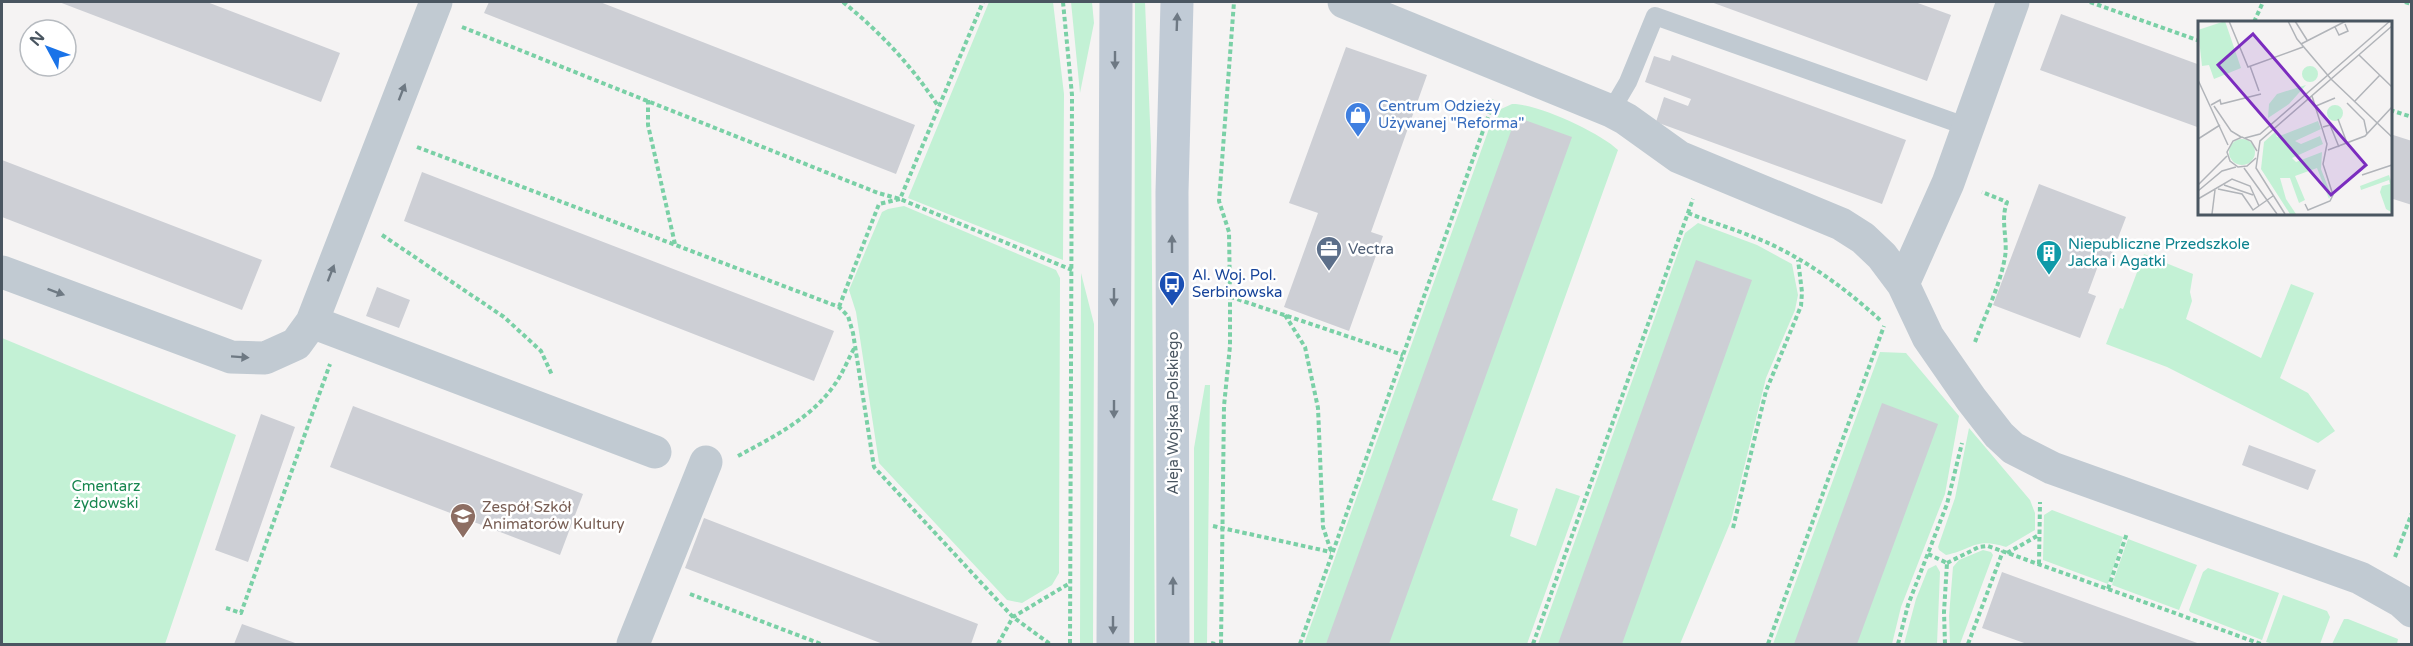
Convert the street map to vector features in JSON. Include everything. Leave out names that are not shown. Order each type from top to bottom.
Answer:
[{"type":"main road","points":[[1113,645],[1116,2]]},
{"type":"main road","name":"Aleja Wojska Polskiego","points":[[1173,645],[1172,192],[1177,2]]},
{"type":"street","points":[[1344,2],[1611,111],[1679,157],[1841,224],[1863,238],[1882,256],[1903,284],[1928,337],[1971,399],[1999,435],[2013,448],[2040,463],[2360,578],[2383,590],[2412,611]]},
{"type":"street","points":[[1903,284],[1948,183],[2009,3]]},
{"type":"street","points":[[2,272],[231,357],[265,358],[326,327],[353,218],[434,8]]},
{"type":"street","points":[[326,327],[655,452]]},
{"type":"street","points":[[633,645],[706,462]]},
{"type":"lane","points":[[1611,111],[1628,82],[1655,16],[1968,126]]},
{"type":"path","points":[[843,2],[887,42],[920,79],[938,106]]},
{"type":"path","points":[[900,199],[983,2]]},
{"type":"path","points":[[1062,2],[1072,95],[1070,645]]},
{"type":"path","points":[[1221,645],[1224,406],[1230,346],[1230,296],[1229,232],[1219,201],[1234,2]]},
{"type":"path","points":[[2090,2],[2198,40]]},
{"type":"path","points":[[2254,21],[2261,2]]},
{"type":"path","points":[[2405,2],[2412,4]]},
{"type":"path","points":[[434,8],[648,100],[878,193],[900,199],[1072,270]]},
{"type":"path","points":[[1300,645],[1506,68]]},
{"type":"path","points":[[648,100],[648,125],[676,245]]},
{"type":"path","points":[[2392,110],[2412,117]]},
{"type":"path","points":[[386,135],[839,307],[848,316],[856,346],[874,467],[1013,617],[1050,645]]},
{"type":"path","points":[[1533,645],[1704,168]]},
{"type":"path","points":[[1967,339],[1973,348],[2002,270],[2006,244],[2002,218],[2007,202],[1973,189]]},
{"type":"path","points":[[839,307],[879,204],[900,199]]},
{"type":"path","points":[[1688,213],[1767,242],[1798,260],[1851,294],[1892,333]]},
{"type":"path","points":[[353,218],[371,227],[504,316],[541,351],[560,391],[564,417]]},
{"type":"path","points":[[1734,528],[1766,391],[1801,306],[1802,292],[1798,260]]},
{"type":"path","points":[[1216,291],[1403,355]]},
{"type":"path","points":[[1285,315],[1305,347],[1318,408],[1323,527],[1332,552]]},
{"type":"path","points":[[1768,645],[1885,325]]},
{"type":"path","points":[[226,608],[241,613],[326,327]]},
{"type":"path","points":[[706,462],[726,463],[814,408],[835,384],[856,346]]},
{"type":"path","points":[[1898,645],[1908,605],[1947,504],[1971,399]]},
{"type":"path","points":[[2039,564],[2040,463]]},
{"type":"path","points":[[2108,589],[2138,499]]},
{"type":"path","points":[[2383,590],[2412,513]]},
{"type":"path","points":[[1213,526],[1332,552]]},
{"type":"path","points":[[1968,645],[2005,552],[2040,534]]},
{"type":"path","points":[[1947,563],[1979,547],[1988,546],[2261,645]]},
{"type":"path","points":[[1929,554],[1947,563]]},
{"type":"path","points":[[1945,645],[1944,612],[1947,563]]},
{"type":"path","points":[[998,645],[1013,617],[1071,583]]},
{"type":"path","points":[[689,594],[821,645]]},
{"type":"green space","points":[[989,2],[1053,2],[1064,94],[1063,260],[908,198]]},
{"type":"green space","points":[[1071,2],[1092,2],[1094,23],[1080,93]]},
{"type":"green space","points":[[1135,2],[1145,2],[1151,146],[1155,644],[1134,644]]},
{"type":"green space","points":[[1512,104],[1536,108],[1568,120],[1610,143],[1618,150],[1492,500],[1518,509],[1510,536],[1536,546],[1556,488],[1580,496],[1527,644],[1304,644],[1491,123],[1501,109]]},
{"type":"green space","points":[[904,206],[1056,270],[1060,278],[1059,573],[1052,585],[1022,603],[1007,600],[879,463],[856,312],[849,290],[882,212]]},
{"type":"green space","points":[[1698,223],[1757,245],[1792,264],[1798,295],[1795,310],[1766,378],[1731,521],[1680,644],[1538,644],[1685,233]]},
{"type":"green space","points":[[2144,254],[2193,274],[2190,292],[2192,301],[2186,319],[2261,358],[2291,284],[2314,293],[2280,378],[2308,393],[2335,431],[2318,443],[2167,367],[2106,344],[2120,308],[2123,309]]},
{"type":"green space","points":[[1081,273],[1094,324],[1093,644],[1080,644]]},
{"type":"green space","name":"Cmentarz żydowski","points":[[2,338],[236,435],[165,644],[2,644]]},
{"type":"green space","points":[[1880,352],[1906,353],[1959,416],[1945,494],[1901,607],[1892,644],[1773,644]]},
{"type":"green space","points":[[1205,385],[1210,385],[1207,644],[1194,644],[1194,448]]},
{"type":"green space","points":[[1969,428],[2030,500],[2035,513],[2035,530],[2006,547],[1988,543],[1946,555],[1938,547],[1955,498]]},
{"type":"green space","points":[[2052,510],[2123,537],[2108,584],[2043,560],[2044,515]]},
{"type":"green space","points":[[2128,539],[2197,565],[2179,610],[2112,585]]},
{"type":"green space","points":[[1983,550],[1993,555],[1960,644],[1950,644],[1949,616],[1953,567],[1959,560]]},
{"type":"green space","points":[[1936,565],[1940,572],[1937,644],[1904,644],[1916,599],[1928,569]]},
{"type":"green space","points":[[2208,568],[2279,593],[2262,640],[2190,612],[2203,572]]},
{"type":"green space","points":[[2283,595],[2327,611],[2330,617],[2320,644],[2266,642]]},
{"type":"green space","points":[[2344,619],[2398,639],[2397,644],[2332,644]]},
{"type":"building","points":[[59,2],[207,2],[340,53],[321,102]]},
{"type":"building","points":[[489,2],[600,2],[915,125],[896,174],[484,13]]},
{"type":"building","points":[[1711,2],[1915,2],[1951,15],[1927,81]]},
{"type":"building","points":[[2061,14],[2198,64],[2198,127],[2040,70]]},
{"type":"building","points":[[1346,47],[1427,75],[1371,232],[1383,236],[1349,331],[1284,307],[1318,213],[1289,203]]},
{"type":"building","points":[[1672,55],[1906,140],[1882,204],[1656,122],[1664,97],[1688,106],[1691,99],[1645,82],[1654,56],[1670,61]]},
{"type":"building","points":[[1516,117],[1572,137],[1389,644],[1326,644]]},
{"type":"building","points":[[2392,135],[2412,141],[2412,205],[2392,199]]},
{"type":"building","points":[[2,160],[262,260],[242,310],[2,217]]},
{"type":"building","points":[[422,172],[834,331],[814,381],[404,221]]},
{"type":"building","name":"Niepubliczne Przedszkole Jacka i Agatki","points":[[2039,184],[2126,217],[2110,259],[2102,255],[2088,293],[2096,296],[2080,338],[1993,305]]},
{"type":"building","points":[[1696,260],[1752,280],[1622,644],[1558,644]]},
{"type":"building","points":[[377,287],[410,300],[399,328],[366,316]]},
{"type":"building","points":[[1882,403],[1938,424],[1857,644],[1794,644]]},
{"type":"building","points":[[353,406],[583,494],[560,555],[330,467]]},
{"type":"building","points":[[261,414],[295,427],[248,562],[215,550]]},
{"type":"building","points":[[2249,445],[2316,470],[2308,490],[2242,465]]},
{"type":"building","points":[[704,518],[978,624],[971,644],[883,644],[685,568]]},
{"type":"building","points":[[2002,572],[2200,644],[2027,644],[1982,628]]},
{"type":"building","points":[[242,624],[298,644],[234,644]]},
{"type":"place","name":"Centrum Odzieży Używanej \"Reforma\"","points":[[1358,138]]},
{"type":"place","name":"Vectra","points":[[1329,272]]},
{"type":"place","name":"Niepubliczne Przedszkole Jacka i Agatki","points":[[2049,276]]},
{"type":"place","name":"Al. Woj. Pol. Serbinowska","points":[[1172,307]]},
{"type":"place","name":"Zespół Szkół Animatorów Kultury","points":[[463,539]]}]
